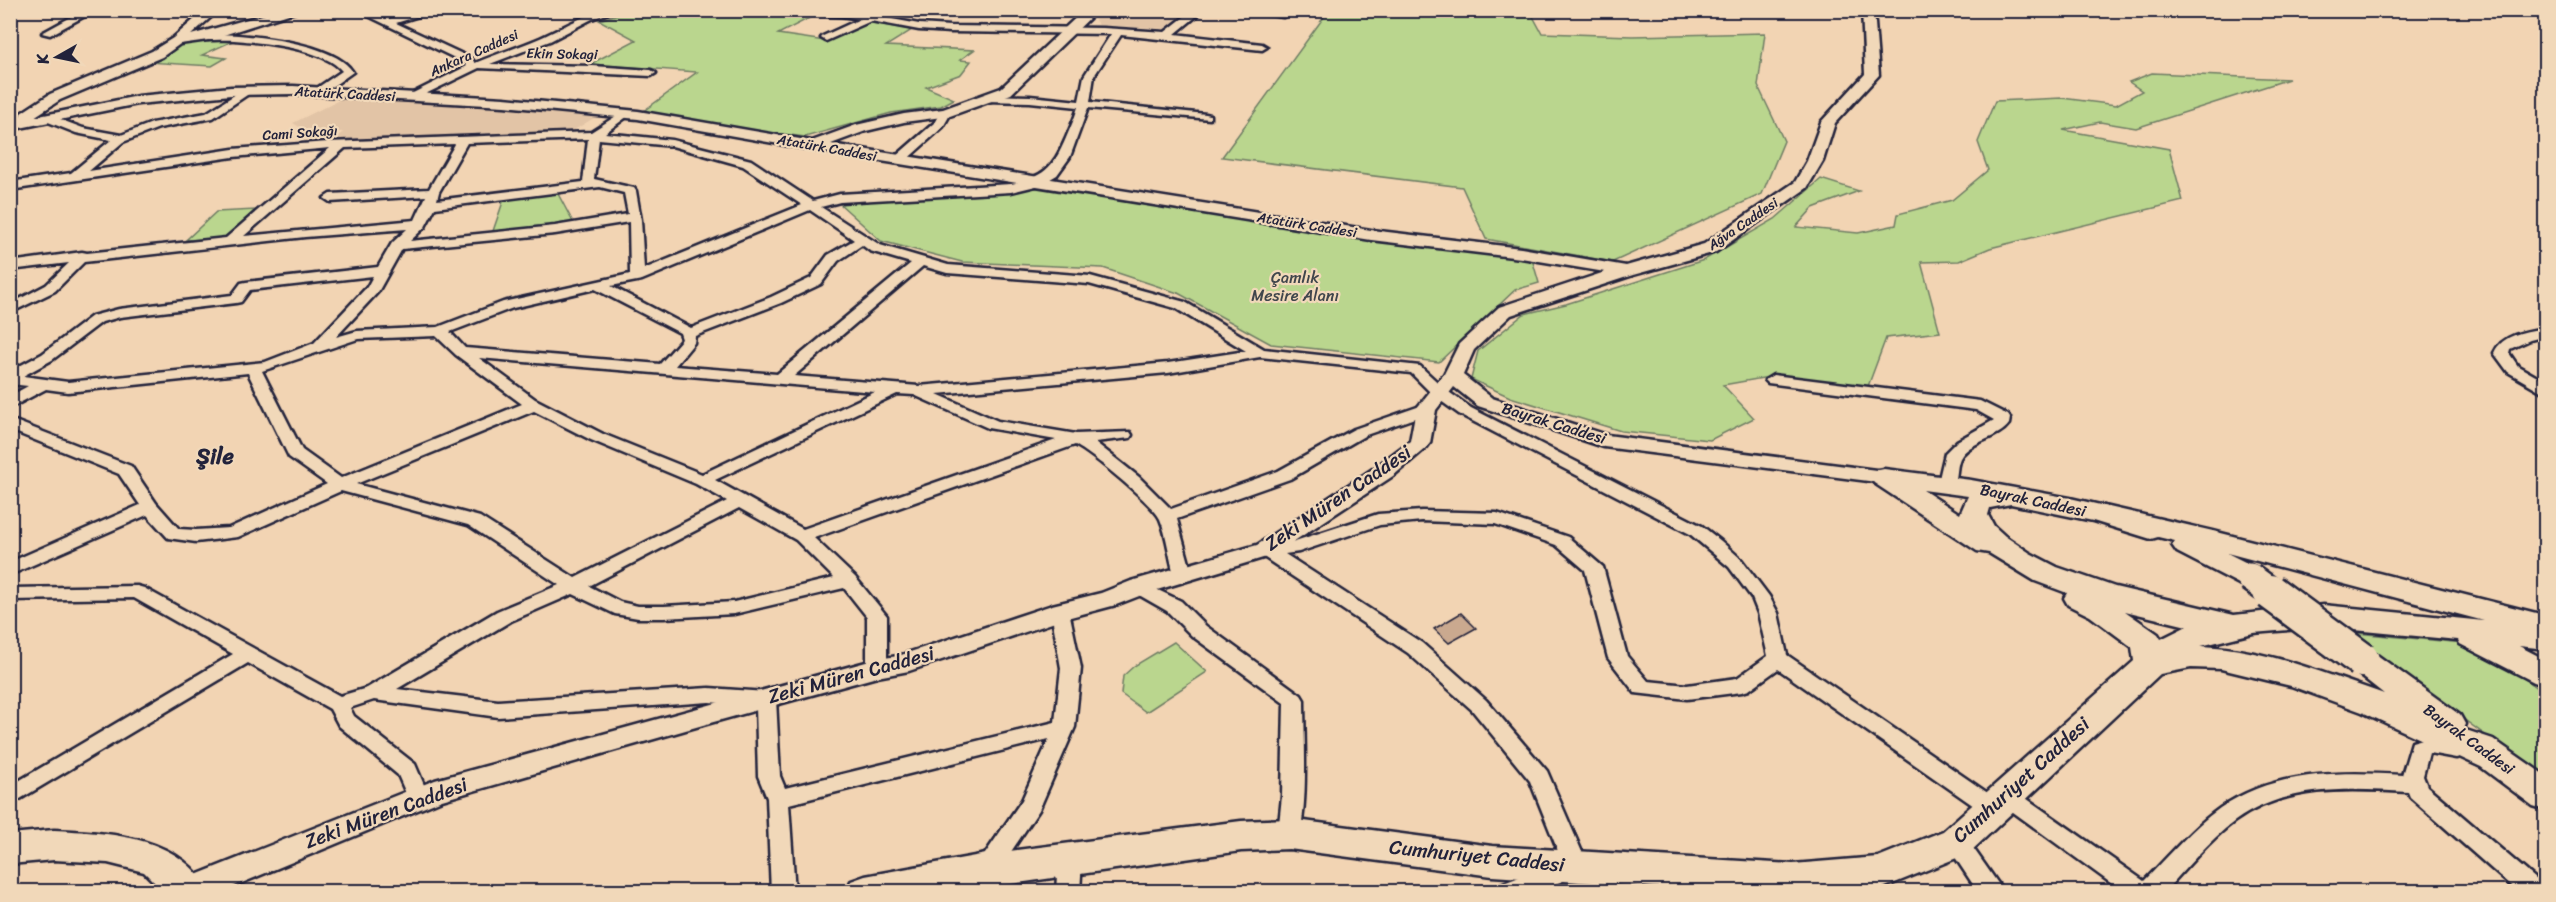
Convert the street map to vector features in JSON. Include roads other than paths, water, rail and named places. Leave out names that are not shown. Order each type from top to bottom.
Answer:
[{"type":"main road","name":"Bayrak Caddesi","points":[[1884,477],[1947,483],[2011,495],[2136,524],[2197,550],[2250,576],[2546,796]]},
{"type":"main road","points":[[1884,477],[1970,532],[2026,573],[2101,609],[2126,625],[2147,642],[2151,664],[2191,657],[2221,658],[2297,676],[2374,703],[2495,758]]},
{"type":"main road","points":[[1947,483],[1951,507],[1970,532]]},
{"type":"main road","points":[[2011,495],[1978,502],[1974,514],[1982,532],[2008,553],[2034,568],[2079,586],[2141,604],[2235,626]]},
{"type":"main road","points":[[2136,524],[2213,540],[2539,633],[2533,656],[2546,672]]},
{"type":"main road","name":"Cumhuriyet Caddesi","points":[[865,891],[986,870],[1069,875],[1241,836],[1289,834],[1492,861],[1576,866],[1741,884],[1880,873],[1956,842],[1998,801],[2151,664],[2177,644],[2200,633],[2253,622],[2323,616],[2459,630],[2539,633]]},
{"type":"main road","points":[[2459,630],[2546,672]]},
{"type":"main road","points":[[10,849],[54,845],[108,848],[156,860],[188,891]]},
{"type":"street","points":[[47,33],[92,10]]},
{"type":"street","points":[[25,122],[26,116],[55,97],[157,54],[177,41],[213,10]]},
{"type":"street","points":[[177,41],[204,36],[295,10]]},
{"type":"street","points":[[360,10],[467,60],[473,67]]},
{"type":"street","points":[[386,22],[434,10]]},
{"type":"street","name":"Ankara Caddesi","points":[[414,97],[473,67],[546,39],[589,17],[614,10]]},
{"type":"street","points":[[774,10],[841,13],[868,19],[950,29],[1118,32],[1262,47]]},
{"type":"street","points":[[813,146],[861,128],[904,118],[945,113],[1006,90],[1092,10]]},
{"type":"street","points":[[1166,36],[1200,10]]},
{"type":"street","points":[[1240,10],[1283,14],[1291,10]]},
{"type":"street","name":"Ağva Caddesi","points":[[1440,393],[1466,348],[1505,311],[1627,271],[1710,248],[1801,185],[1815,161],[1828,122],[1872,75],[1868,10]]},
{"type":"street","points":[[826,38],[868,19]]},
{"type":"street","points":[[10,378],[68,387],[268,366],[357,335],[440,331],[508,306],[597,284],[638,277],[812,206],[850,197],[1011,188],[1036,182],[1053,172],[1064,157],[1083,106],[1089,76],[1118,32]]},
{"type":"street","points":[[204,36],[238,36],[302,49],[341,62],[348,72],[318,92]]},
{"type":"street","name":"Ekin Sokagi","points":[[473,67],[592,69],[651,73]]},
{"type":"street","points":[[75,176],[94,158],[122,139],[156,124],[210,116],[248,91]]},
{"type":"street","name":"Atatürk Caddesi","points":[[10,126],[138,100],[248,91],[318,92],[504,102],[624,114],[1371,235],[1521,253],[1627,271]]},
{"type":"street","points":[[986,98],[1030,99],[1206,117]]},
{"type":"street","points":[[899,160],[939,125],[945,113]]},
{"type":"street","points":[[624,114],[594,135],[588,181],[630,191],[635,204],[633,218],[638,277]]},
{"type":"street","points":[[47,118],[80,131],[122,139]]},
{"type":"street","name":"Cami Sokağı","points":[[10,186],[233,153],[341,145],[594,135],[672,143],[747,164],[875,248],[946,269],[1090,280],[1180,305],[1260,353]]},
{"type":"street","points":[[320,346],[373,289],[397,246],[420,224],[431,199],[464,140]]},
{"type":"street","points":[[230,241],[341,145]]},
{"type":"street","points":[[330,198],[431,199],[600,184]]},
{"type":"street","points":[[397,246],[555,230],[633,218]]},
{"type":"street","points":[[10,266],[82,256],[420,224]]},
{"type":"street","points":[[687,334],[776,300],[816,281],[833,258],[862,240]]},
{"type":"street","points":[[10,309],[46,293],[65,279],[82,256]]},
{"type":"street","points":[[780,380],[921,261]]},
{"type":"street","points":[[10,378],[47,357],[97,319],[119,313],[236,299],[246,286],[383,271]]},
{"type":"street","points":[[597,284],[687,331],[689,340],[663,370]]},
{"type":"street","points":[[440,331],[461,352],[534,405],[597,437],[702,480],[802,536],[848,581],[877,616],[877,668]]},
{"type":"street","points":[[2546,332],[2526,336],[2504,346],[2501,353],[2513,369],[2546,389]]},
{"type":"street","points":[[461,352],[919,391],[1168,368],[1260,353],[1415,369],[1440,393],[1465,411],[1696,530],[1735,563],[1760,596],[1768,613],[1778,659],[2142,891]]},
{"type":"street","points":[[253,368],[295,453],[339,485],[474,521],[574,586],[615,608],[638,612],[734,608],[848,581]]},
{"type":"street","points":[[1773,380],[1980,406],[2002,418],[2001,424],[1963,444],[1951,458],[1947,483]]},
{"type":"street","points":[[10,403],[43,384]]},
{"type":"street","points":[[702,480],[893,389]]},
{"type":"street","points":[[919,391],[994,425],[1076,439],[1124,435]]},
{"type":"street","points":[[1168,516],[1284,475],[1360,432],[1440,393]]},
{"type":"street","name":"Bayrak Caddesi","points":[[1440,393],[1485,402],[1604,441],[1884,477]]},
{"type":"street","name":"Zeki Müren Caddesi","points":[[188,891],[435,791],[710,712],[877,668],[900,665],[1061,611],[1108,599],[1139,587],[1264,550],[1385,471],[1420,443],[1440,393]]},
{"type":"street","points":[[10,424],[125,470],[150,507],[174,534],[196,536],[232,532],[339,485],[534,405]]},
{"type":"street","points":[[802,536],[1076,439],[1089,446],[1133,481],[1168,516],[1183,574]]},
{"type":"street","points":[[338,704],[374,693],[504,616],[574,586],[740,501]]},
{"type":"street","points":[[10,569],[150,507]]},
{"type":"street","points":[[1264,550],[1293,548],[1378,520],[1422,516],[1497,519],[1562,541],[1594,567],[1618,658],[1642,688],[1687,692],[1742,685],[1778,659]]},
{"type":"street","points":[[1264,550],[1415,648],[1479,705],[1539,777],[1576,866],[1506,891]]},
{"type":"street","points":[[1139,587],[1174,606],[1198,631],[1294,700],[1293,796],[1289,834]]},
{"type":"street","points":[[10,594],[137,592],[338,704],[346,721],[407,770],[419,799]]},
{"type":"street","points":[[986,870],[1031,804],[1065,727],[1071,668],[1061,611]]},
{"type":"street","points":[[10,797],[248,654]]},
{"type":"street","points":[[374,693],[498,710],[709,695],[766,699],[769,776],[778,798],[783,891]]},
{"type":"street","points":[[778,798],[1065,727]]},
{"type":"street","points":[[2495,758],[2425,746],[2420,748],[2412,776],[2414,784],[2430,803],[2535,891]]},
{"type":"street","points":[[2148,891],[2226,816],[2255,799],[2288,788],[2329,783],[2414,784]]},
{"type":"street","points":[[1956,842],[1992,891]]},
{"type":"district","name":"Şile","points":[[215,456]]},
{"type":"park label","name":"Çamlık Mesire Alanı","points":[[1295,286]]}]
